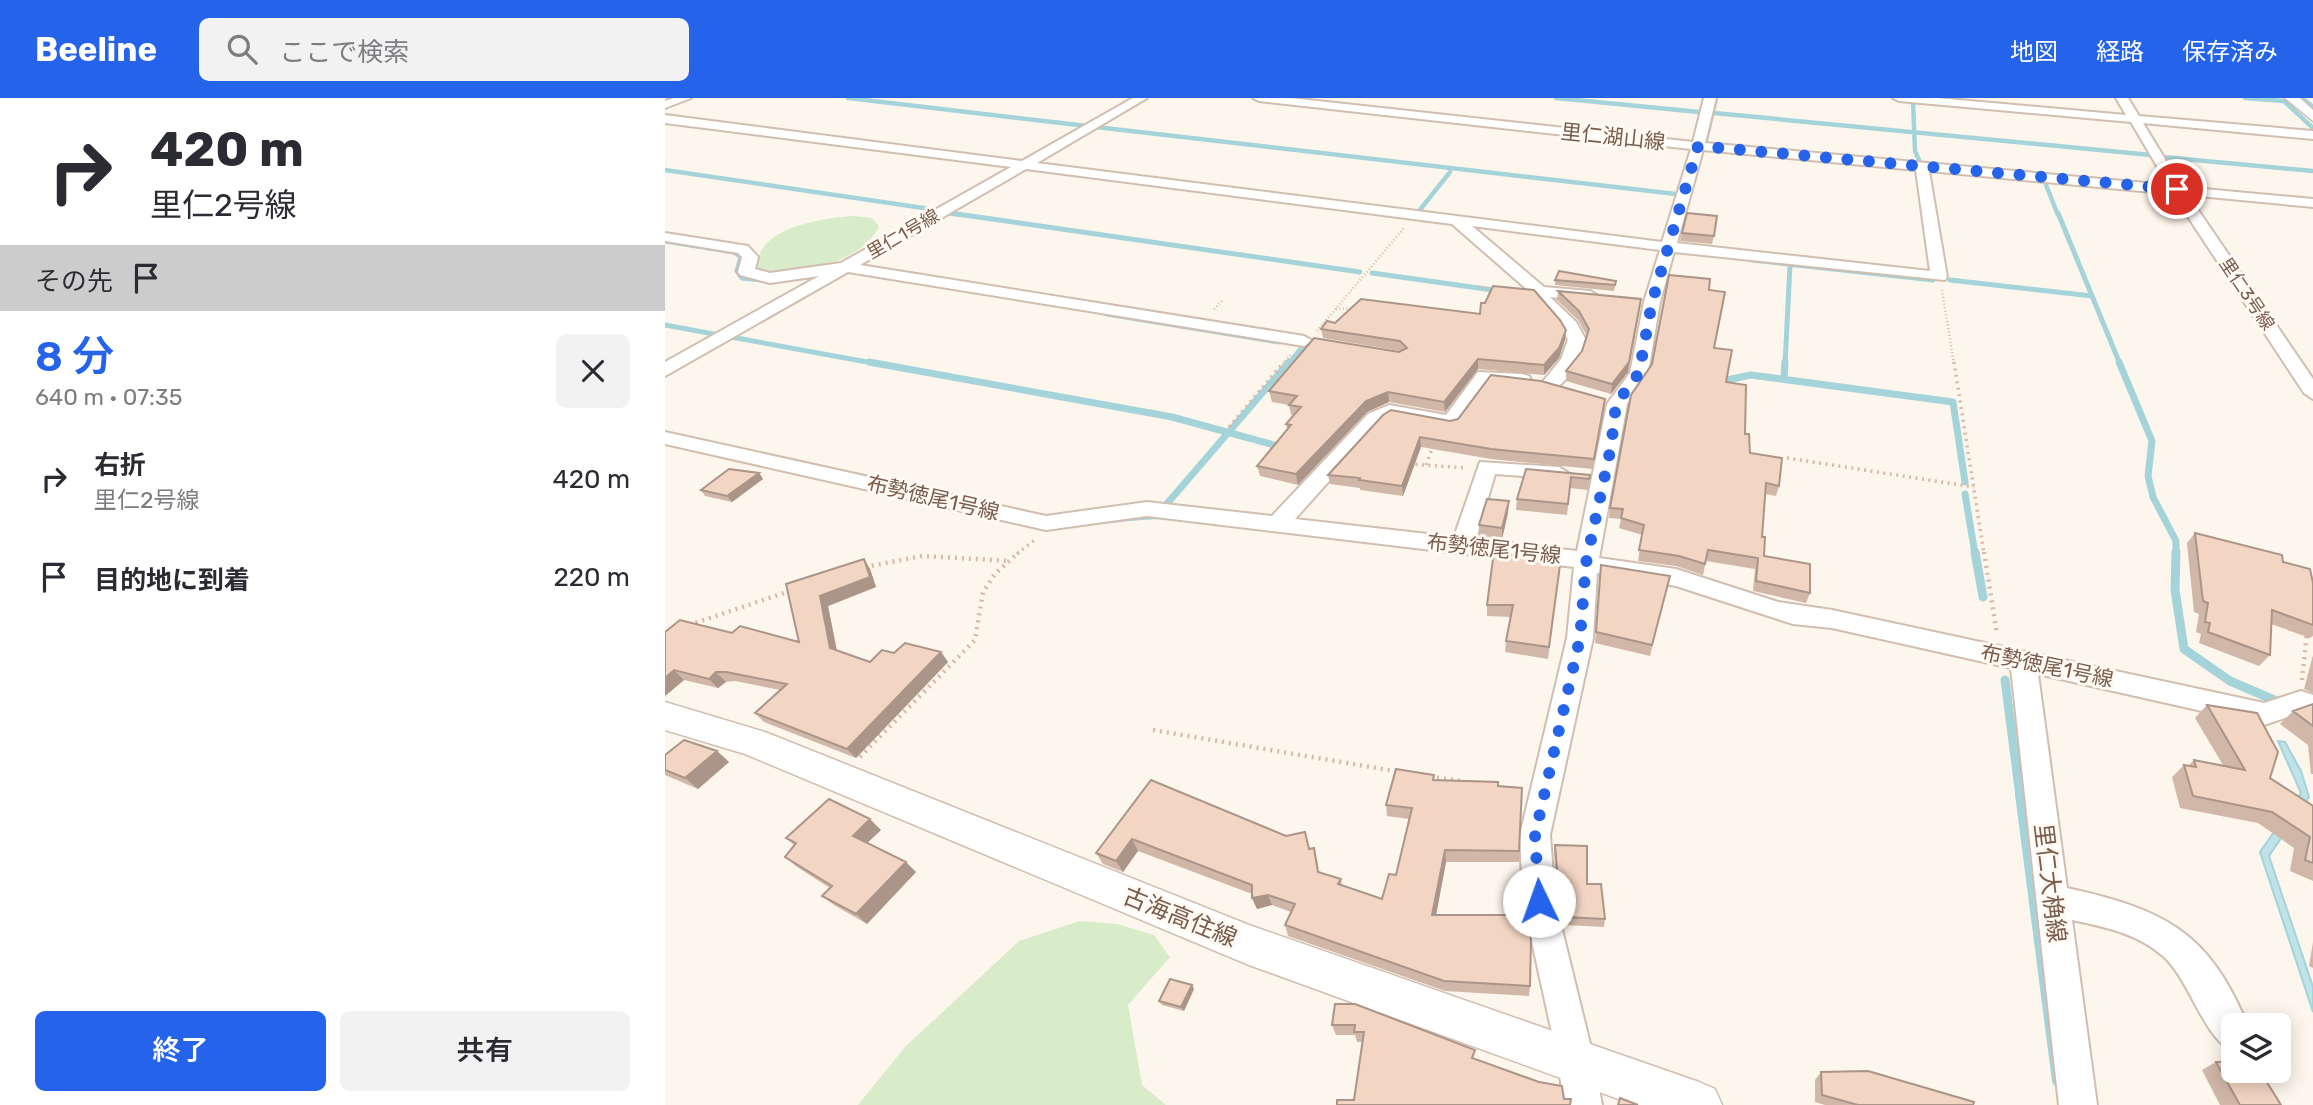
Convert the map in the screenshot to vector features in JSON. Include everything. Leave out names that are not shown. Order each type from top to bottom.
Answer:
[{"type":"street","points":[[665,105],[685,98]]},
{"type":"street","name":"里仁1号線","points":[[665,370],[1141,98]]},
{"type":"street","name":"里仁湖山線","points":[[1259,98],[1698,146],[1668,247],[1646,302],[1639,373],[1616,404],[1586,563],[1580,638],[1535,835],[1539,901],[1576,1060],[1583,1105]]},
{"type":"street","points":[[1710,98],[1698,146],[2313,203]]},
{"type":"street","points":[[1899,98],[2313,135]]},
{"type":"street","name":"里仁3号線","points":[[2122,98],[2179,192],[2313,393]]},
{"type":"street","points":[[2292,98],[2313,117]]},
{"type":"street","points":[[665,118],[1668,247],[1939,277],[1921,166]]},
{"type":"street","points":[[1455,219],[1539,291],[1602,297]]},
{"type":"street","points":[[665,237],[743,249],[750,257],[746,272],[763,278],[845,267],[1304,341]]},
{"type":"street","points":[[1539,291],[1537,293],[1569,325],[1577,340],[1570,360],[1550,384]]},
{"type":"street","points":[[1276,525],[1375,418],[1389,411],[1448,421],[1485,376],[1550,384],[1571,390]]},
{"type":"street","points":[[1594,397],[1616,404]]},
{"type":"street","name":"布勢徳尾1号線","points":[[665,438],[1051,522],[1147,509],[1573,558],[1586,563],[1692,581],[1779,612],[1832,619],[2264,714],[2301,702],[2309,705]]},
{"type":"street","points":[[1463,545],[1486,470],[1603,478]]},
{"type":"street","name":"里仁大桷線","points":[[2011,658],[2052,900],[2078,1105]]},
{"type":"street","name":"古海高住線","points":[[665,716],[754,742],[1249,945],[1699,1105]]},
{"type":"street","points":[[2052,900],[2134,921],[2159,932],[2188,958],[2221,1013]]},
{"type":"path","points":[[1229,427],[1304,341],[1311,338],[1416,215]]},
{"type":"path","points":[[1939,277],[1974,487],[2011,658]]},
{"type":"path","points":[[1335,309],[1363,308]]},
{"type":"path","points":[[1426,466],[1432,447],[1448,421]]},
{"type":"path","points":[[1787,458],[1974,487]]},
{"type":"path","points":[[1398,463],[1486,470]]},
{"type":"path","points":[[840,778],[975,640],[979,633],[980,601],[986,586],[1051,522]]},
{"type":"path","points":[[862,568],[922,556],[1010,561]]},
{"type":"path","points":[[682,628],[802,587]]},
{"type":"path","points":[[2309,705],[2301,670],[2310,625]]},
{"type":"path","points":[[1153,730],[1412,774]]},
{"type":"path","points":[[1426,776],[1465,782]]},
{"type":"green space","points":[[853,216],[872,218],[879,226],[871,239],[844,258],[808,270],[758,270],[759,256],[766,244],[777,235],[824,219]]},
{"type":"green space","points":[[1080,921],[1117,924],[1154,935],[1170,957],[1128,1005],[1142,1085],[1166,1105],[858,1105],[905,1047],[1019,941]]},
{"type":"water","points":[[1168,515],[1569,564],[1569,567],[1166,518],[1048,527],[1128,516]]},
{"type":"water","points":[[2278,741],[2285,742],[2301,771],[2309,797],[2269,856],[2313,987],[2313,1012],[2260,852],[2301,793]]},
{"type":"building","points":[[1687,213],[1717,216],[1714,236],[1682,233]]},
{"type":"building","points":[[1559,271],[1616,281],[1615,285],[1555,280]]},
{"type":"building","points":[[1669,275],[1710,279],[1709,290],[1725,292],[1714,348],[1732,350],[1726,382],[1746,385],[1745,434],[1749,434],[1750,453],[1782,458],[1779,486],[1766,483],[1762,537],[1765,537],[1764,556],[1810,564],[1810,593],[1756,581],[1758,558],[1708,550],[1705,564],[1679,556],[1639,550],[1644,525],[1621,518],[1623,509],[1610,508],[1631,395],[1652,364]]},
{"type":"building","points":[[1493,286],[1534,290],[1560,320],[1566,330],[1559,348],[1544,365],[1478,359],[1444,402],[1388,392],[1366,401],[1296,474],[1257,466],[1291,425],[1286,424],[1301,407],[1289,405],[1297,396],[1269,391],[1314,338],[1399,352],[1407,348],[1400,341],[1321,329],[1327,321],[1335,323],[1361,299],[1480,314],[1481,303],[1485,303]]},
{"type":"building","points":[[1558,291],[1641,299],[1629,362],[1612,384],[1566,371],[1582,351],[1589,329],[1579,311]]},
{"type":"building","points":[[1491,375],[1541,381],[1605,399],[1594,459],[1491,449],[1420,437],[1402,486],[1328,475],[1383,415],[1391,410],[1450,421],[1458,419]]},
{"type":"building","points":[[729,469],[759,473],[727,496],[701,490]]},
{"type":"building","points":[[1526,469],[1590,475],[1589,479],[1571,477],[1568,504],[1517,499]]},
{"type":"building","points":[[1487,499],[1509,501],[1502,528],[1479,525]]},
{"type":"building","points":[[2195,533],[2282,555],[2283,562],[2310,569],[2313,583],[2313,625],[2272,610],[2270,655],[2208,632],[2210,623],[2205,622],[2208,603],[2203,601]]},
{"type":"building","points":[[1494,551],[1560,565],[1549,647],[1506,641],[1513,605],[1487,605]]},
{"type":"building","points":[[864,559],[870,577],[820,596],[830,648],[870,662],[882,650],[894,653],[905,643],[941,652],[847,749],[755,713],[787,684],[726,672],[716,672],[709,679],[674,670],[665,678],[665,632],[680,620],[732,633],[740,626],[799,642],[786,584]]},
{"type":"building","points":[[1601,565],[1670,576],[1652,645],[1596,632]]},
{"type":"building","points":[[2313,704],[2313,726],[2293,711]]},
{"type":"building","points":[[2207,705],[2257,713],[2278,752],[2270,778],[2313,806],[2313,863],[2305,860],[2310,837],[2272,812],[2193,796],[2184,765],[2196,767],[2194,760],[2245,770]]},
{"type":"building","points":[[684,740],[717,751],[685,778],[665,770],[665,755]]},
{"type":"building","points":[[1396,769],[1434,775],[1433,780],[1498,782],[1498,786],[1522,788],[1519,851],[1445,850],[1432,915],[1513,915],[1514,926],[1526,927],[1531,939],[1530,986],[1444,981],[1285,925],[1295,904],[1268,895],[1252,898],[1252,885],[1132,839],[1116,861],[1096,853],[1151,780],[1286,836],[1305,832],[1309,849],[1314,848],[1318,872],[1341,879],[1338,884],[1382,899],[1389,874],[1396,875],[1412,808],[1386,805]]},
{"type":"building","points":[[829,799],[870,819],[853,836],[906,862],[856,914],[822,896],[832,886],[785,857],[796,843],[786,838]]},
{"type":"building","points":[[1555,845],[1587,846],[1587,884],[1601,884],[1605,919],[1565,917],[1559,893]]},
{"type":"building","points":[[1170,979],[1192,985],[1181,1007],[1159,1001]]},
{"type":"building","points":[[1335,1004],[1355,1004],[1475,1050],[1472,1058],[1539,1082],[1562,1086],[1564,1099],[1571,1099],[1570,1105],[1337,1105],[1337,1100],[1354,1100],[1364,1032],[1354,1032],[1355,1025],[1332,1025]]},
{"type":"building","points":[[1868,1071],[1974,1102],[1973,1105],[1858,1105],[1822,1095],[1821,1072]]},
{"type":"building","points":[[2228,1083],[2267,1083],[2281,1105],[2240,1105]]},
{"type":"building","points":[[1620,1098],[1638,1105],[1618,1105]]},
{"type":"waterway","points":[[848,98],[1087,126]]},
{"type":"waterway","points":[[1556,98],[1699,112]]},
{"type":"waterway","points":[[1705,144],[1716,98]]},
{"type":"waterway","points":[[2245,98],[2284,101],[2313,128]]},
{"type":"waterway","points":[[2302,98],[2313,107]]},
{"type":"waterway","points":[[1913,101],[1914,132]]},
{"type":"waterway","points":[[1714,113],[1914,132]]},
{"type":"waterway","points":[[1096,127],[1676,194]]},
{"type":"waterway","points":[[1914,132],[2151,155]]},
{"type":"waterway","points":[[1914,132],[1915,151],[1919,160]]},
{"type":"waterway","points":[[2163,157],[2313,171]]},
{"type":"waterway","points":[[665,170],[937,210]]},
{"type":"waterway","points":[[1419,211],[1450,172]]},
{"type":"waterway","points":[[2046,185],[2058,215]]},
{"type":"waterway","points":[[947,213],[962,215]]},
{"type":"waterway","points":[[950,213],[1360,272]]},
{"type":"waterway","points":[[2058,213],[2120,364]]},
{"type":"waterway","points":[[665,241],[734,252],[741,257],[737,271],[742,278],[773,281]]},
{"type":"waterway","points":[[1752,260],[1933,280]]},
{"type":"waterway","points":[[1785,364],[1790,265]]},
{"type":"waterway","points":[[1372,273],[1500,291]]},
{"type":"waterway","points":[[1950,280],[2092,296]]},
{"type":"waterway","points":[[1107,314],[1278,342]]},
{"type":"waterway","points":[[665,325],[719,335]]},
{"type":"waterway","points":[[731,337],[878,364]]},
{"type":"waterway","points":[[1288,364],[1305,344]]},
{"type":"waterway","points":[[869,362],[1172,417],[1228,432]]},
{"type":"waterway","points":[[1228,432],[1289,362]]},
{"type":"waterway","points":[[1784,379],[1785,362]]},
{"type":"waterway","points":[[2119,362],[2152,441],[2148,476],[2153,497],[2176,541],[2176,552]]},
{"type":"waterway","points":[[1717,382],[1751,375],[1953,402],[1965,482]]},
{"type":"waterway","points":[[1165,506],[1228,432]]},
{"type":"waterway","points":[[1228,432],[1285,448]]},
{"type":"waterway","points":[[1965,494],[1975,554]]},
{"type":"waterway","points":[[1975,552],[1983,597]]},
{"type":"waterway","points":[[2176,552],[2175,590],[2184,649],[2230,681],[2274,700]]},
{"type":"waterway","points":[[2005,680],[2020,796]]},
{"type":"waterway","points":[[2020,794],[2057,1081]]},
{"type":"route","points":[[1539,901],[1535,835],[1580,638],[1586,563],[1611,447],[1616,404],[1639,373],[1652,302],[1698,146],[2177,189]]}]
